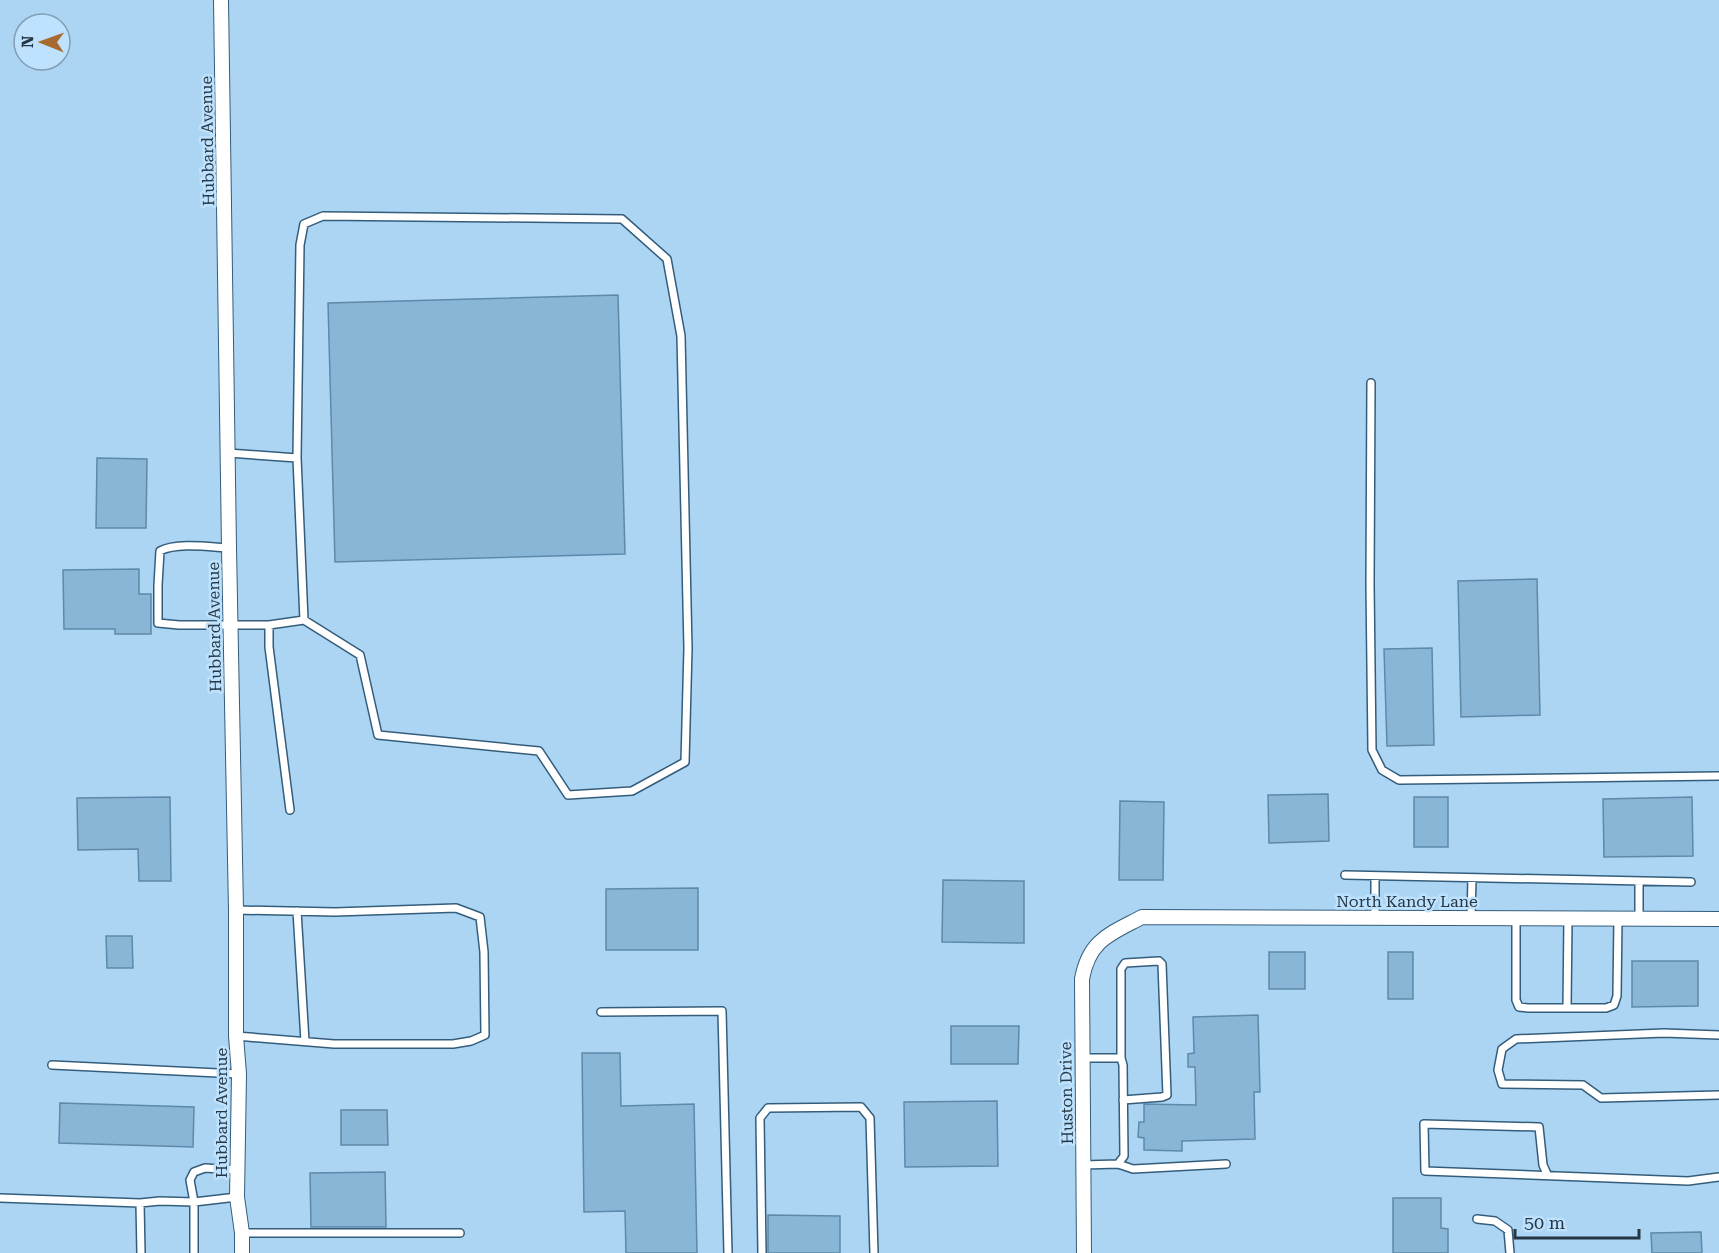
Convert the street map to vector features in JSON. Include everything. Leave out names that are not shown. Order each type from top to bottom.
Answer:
[{"type":"street","name":"Hubbard Avenue","points":[[221,0],[236,909],[236,1036],[239,1074],[237,1197],[242,1253]]},
{"type":"street","name":"North Kandy Lane","points":[[1101,939],[1142,917],[1719,919]]},
{"type":"street","name":"Huston Drive","points":[[1084,1253],[1082,979],[1085,963],[1101,939]]},
{"type":"lane","points":[[229,548],[176,546],[166,547],[160,551],[158,623],[269,625],[304,620],[360,656],[378,735],[539,751],[568,795],[632,791],[685,762],[688,648],[681,336],[667,259],[622,219],[323,216],[304,224],[300,245],[297,458],[304,620]]},
{"type":"lane","points":[[1371,383],[1372,750],[1382,770],[1399,780],[1719,776]]},
{"type":"lane","points":[[228,453],[297,458]]},
{"type":"lane","points":[[269,625],[269,647],[290,810]]},
{"type":"lane","points":[[1345,875],[1691,882]]},
{"type":"lane","points":[[1375,876],[1375,918]]},
{"type":"lane","points":[[1471,918],[1472,878]]},
{"type":"lane","points":[[1639,881],[1639,918]]},
{"type":"lane","points":[[236,909],[297,911],[456,908],[480,917],[484,952],[484,1035],[471,1041],[453,1044],[334,1044],[236,1036]]},
{"type":"lane","points":[[297,911],[305,1041]]},
{"type":"lane","points":[[1516,918],[1516,1000],[1520,1007],[1567,1008],[1606,1008],[1614,1005],[1617,996],[1618,918]]},
{"type":"lane","points":[[1567,1008],[1569,918]]},
{"type":"lane","points":[[1118,1164],[1124,1156],[1123,1100],[1123,1065],[1120,1058],[1121,969],[1125,963],[1159,961],[1162,964],[1167,1095],[1123,1100]]},
{"type":"lane","points":[[601,1012],[722,1011],[728,1253]]},
{"type":"lane","points":[[1719,1035],[1664,1033],[1516,1039],[1502,1049],[1498,1070],[1502,1084],[1583,1085],[1601,1098],[1719,1095]]},
{"type":"lane","points":[[1082,1058],[1120,1058]]},
{"type":"lane","points":[[52,1065],[239,1074]]},
{"type":"lane","points":[[762,1253],[760,1118],[768,1108],[861,1107],[870,1118],[874,1253]]},
{"type":"lane","points":[[1547,1174],[1539,1127],[1424,1124],[1425,1171],[1688,1181],[1719,1177]]},
{"type":"lane","points":[[1083,1165],[1118,1164],[1133,1169],[1226,1164]]},
{"type":"lane","points":[[194,1253],[194,1202],[190,1180],[194,1172],[205,1167],[238,1170]]},
{"type":"lane","points":[[0,1198],[140,1203],[194,1202],[237,1197]]},
{"type":"lane","points":[[140,1203],[141,1253]]},
{"type":"lane","points":[[1476,1219],[1495,1221],[1508,1230],[1510,1253]]},
{"type":"lane","points":[[242,1233],[460,1233]]},
{"type":"shaded area","points":[[0,0],[1719,0],[1719,1253],[0,1253]]},
{"type":"building","points":[[618,295],[625,554],[335,562],[328,303]]},
{"type":"building","points":[[97,458],[147,459],[146,528],[96,528]]},
{"type":"building","points":[[139,569],[139,594],[151,594],[151,634],[115,634],[115,629],[64,629],[63,570]]},
{"type":"building","points":[[1537,579],[1540,715],[1461,717],[1458,581]]},
{"type":"building","points":[[1432,648],[1434,745],[1387,746],[1384,649]]},
{"type":"building","points":[[1328,794],[1329,841],[1269,843],[1268,795]]},
{"type":"building","points":[[170,797],[171,881],[139,881],[138,849],[78,850],[77,798]]},
{"type":"building","points":[[1414,797],[1448,797],[1448,847],[1414,847]]},
{"type":"building","points":[[1692,797],[1693,856],[1604,857],[1603,799]]},
{"type":"building","points":[[1120,801],[1164,802],[1163,880],[1119,880]]},
{"type":"building","points":[[943,880],[1024,881],[1024,943],[942,942]]},
{"type":"building","points":[[698,888],[698,950],[606,950],[606,889]]},
{"type":"building","points":[[106,936],[132,936],[133,968],[107,968]]},
{"type":"building","points":[[1269,952],[1305,952],[1305,989],[1269,989]]},
{"type":"building","points":[[1388,952],[1413,952],[1413,999],[1388,999]]},
{"type":"building","points":[[1632,961],[1698,961],[1698,1006],[1632,1007]]},
{"type":"building","points":[[1258,1015],[1260,1092],[1254,1092],[1255,1139],[1182,1141],[1182,1151],[1144,1150],[1144,1138],[1138,1137],[1139,1122],[1144,1122],[1144,1104],[1196,1105],[1195,1067],[1188,1067],[1188,1054],[1194,1053],[1193,1017]]},
{"type":"building","points":[[951,1026],[1019,1026],[1018,1064],[951,1064]]},
{"type":"building","points":[[582,1053],[620,1053],[621,1106],[694,1104],[697,1253],[626,1253],[625,1211],[584,1212]]},
{"type":"building","points":[[997,1101],[998,1166],[905,1167],[904,1102]]},
{"type":"building","points":[[60,1103],[194,1107],[193,1147],[59,1143]]},
{"type":"building","points":[[341,1110],[387,1110],[388,1145],[341,1145]]},
{"type":"building","points":[[385,1172],[386,1227],[311,1227],[310,1173]]},
{"type":"building","points":[[1393,1198],[1441,1198],[1441,1228],[1448,1229],[1448,1253],[1393,1253]]},
{"type":"building","points":[[768,1215],[840,1216],[840,1253],[768,1253]]},
{"type":"building","points":[[1701,1232],[1702,1253],[1652,1253],[1651,1233]]}]
